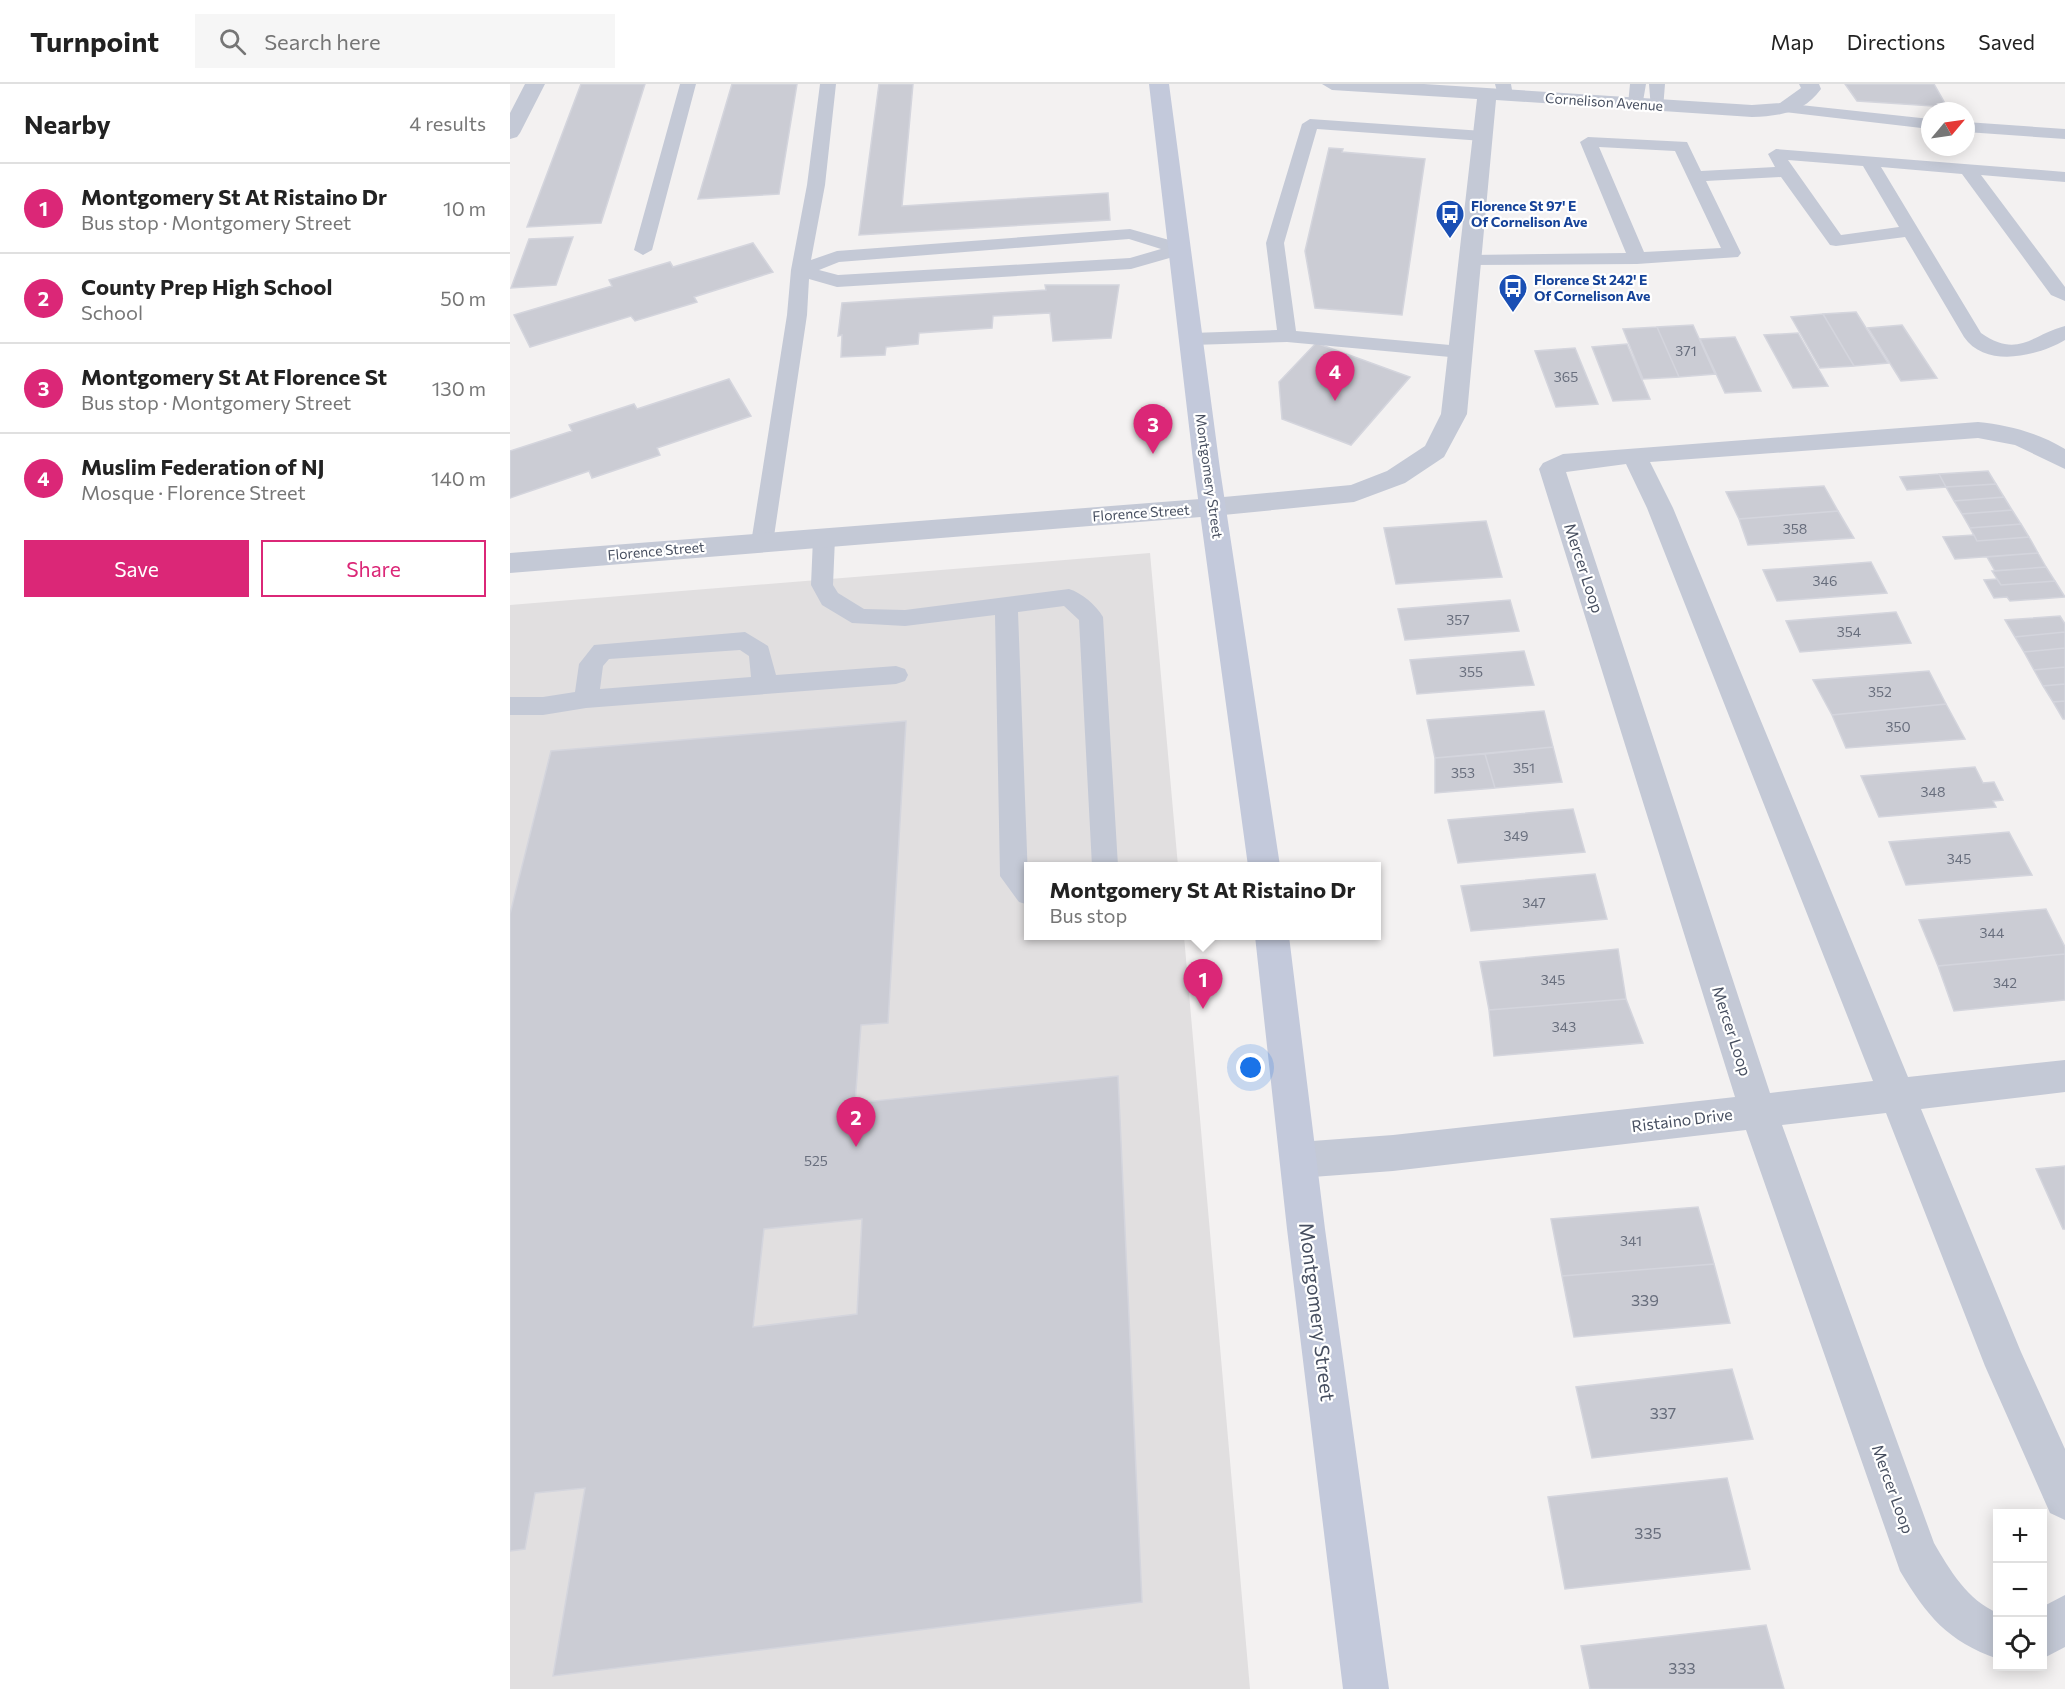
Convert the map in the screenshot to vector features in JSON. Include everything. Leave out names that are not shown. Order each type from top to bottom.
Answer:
[{"type":"main road","name":"Montgomery Street","points":[[1160,88],[1213,507],[1263,862]]},
{"type":"main road","name":"Montgomery Street","points":[[1272,940],[1366,1689]]},
{"type":"street","points":[[510,133],[535,84]]},
{"type":"street","name":"Cornelison Avenue","points":[[1332,84],[1495,90],[1657,106],[1752,111],[1782,108],[1805,93]]},
{"type":"street","name":"Florence Street","points":[[510,563],[1354,494],[1396,477],[1436,451],[1454,414],[1483,136],[1495,90]]},
{"type":"street","name":"Mercer Loop","points":[[1993,1633],[1961,1616],[1936,1589],[1916,1555],[1758,1111],[1552,469],[1563,462],[1634,455],[1978,430],[2013,435],[2034,442],[2065,461]]},
{"type":"street","points":[[1634,455],[1660,508],[2006,1366],[2065,1498]]},
{"type":"street","name":"Ristaino Drive","points":[[1299,1160],[1393,1154],[2065,1076]]},
{"type":"street","points":[[2047,1633],[2065,1618]]},
{"type":"lane","points":[[643,250],[688,84]]},
{"type":"lane","points":[[762,543],[797,315],[800,270],[816,185],[828,84]]},
{"type":"lane","points":[[1636,104],[1638,84]]},
{"type":"lane","points":[[1657,84],[1657,106]]},
{"type":"lane","points":[[1782,108],[1921,123]]},
{"type":"lane","points":[[1287,336],[1275,243],[1310,124],[1483,136]]},
{"type":"lane","points":[[1975,128],[2065,134]]},
{"type":"lane","points":[[1471,261],[1637,258],[1732,253],[1681,146],[1588,142],[1637,258]]},
{"type":"lane","points":[[1910,231],[1836,241],[1786,172],[1776,154],[2064,178]]},
{"type":"lane","points":[[1869,162],[1974,337],[1984,345],[2000,350],[2020,351],[2045,345],[2065,332]]},
{"type":"lane","points":[[1967,170],[2058,291],[2065,295]]},
{"type":"lane","points":[[1695,176],[1786,172]]},
{"type":"lane","points":[[800,270],[837,257],[1130,234],[1181,249]]},
{"type":"lane","points":[[800,270],[837,281],[1131,263],[1181,249]]},
{"type":"lane","points":[[1192,339],[1287,336],[1461,352]]},
{"type":"lane","points":[[824,538],[822,585],[830,599],[861,617],[905,618],[1069,597],[1091,616],[1105,862]]},
{"type":"lane","points":[[1006,605],[1012,876],[1024,889]]},
{"type":"lane","points":[[586,699],[591,664],[602,651],[745,641],[760,652],[764,675],[758,686]]},
{"type":"lane","points":[[510,706],[543,706],[586,699],[896,675]]},
{"type":"shaded area","points":[[1150,553],[1178,862],[1024,862],[1024,940],[1184,940],[1250,1689],[510,1689],[510,605]]},
{"type":"building","points":[[581,84],[645,84],[601,223],[527,227]]},
{"type":"building","points":[[732,84],[797,84],[779,194],[698,199]]},
{"type":"building","points":[[879,84],[913,84],[902,206],[1108,193],[1110,220],[859,235]]},
{"type":"building","points":[[1845,84],[1934,84],[1944,102],[1921,102],[1921,105],[1857,101]]},
{"type":"building","points":[[1329,148],[1343,149],[1342,152],[1425,159],[1402,315],[1315,308],[1305,251]]},
{"type":"building","points":[[573,237],[556,285],[511,288],[529,239]]},
{"type":"building","points":[[753,243],[773,272],[694,297],[697,302],[635,321],[631,316],[530,347],[514,315],[612,286],[609,280],[670,262],[673,267]]},
{"type":"building","points":[[1045,285],[1119,285],[1111,338],[1053,341],[1050,313],[993,316],[992,328],[919,333],[918,344],[886,347],[885,355],[841,357],[842,335],[838,336],[842,303],[1046,290]]},
{"type":"building","points":[[1856,312],[1888,363],[1854,366],[1823,314]]},
{"type":"building","points":[[1823,314],[1854,366],[1820,368],[1791,317]]},
{"type":"building","points":[[1693,325],[1715,374],[1679,377],[1657,327]]},
{"type":"building","points":[[1902,325],[1937,378],[1901,381],[1868,328]]},
{"type":"building","points":[[1657,327],[1679,377],[1643,379],[1623,329]]},
{"type":"building","points":[[1798,333],[1828,386],[1793,388],[1764,335]]},
{"type":"building","points":[[1735,337],[1761,391],[1725,393],[1700,339]]},
{"type":"building","points":[[1316,343],[1410,377],[1351,445],[1282,419],[1279,382]]},
{"type":"building","points":[[1627,344],[1650,399],[1613,401],[1592,347]]},
{"type":"building","points":[[1575,348],[1598,404],[1556,407],[1535,351]]},
{"type":"building","points":[[729,379],[751,416],[657,448],[660,455],[592,478],[589,471],[510,498],[510,451],[572,431],[569,425],[634,404],[637,409]]},
{"type":"building","points":[[1988,471],[1996,484],[1946,487],[1939,474]]},
{"type":"building","points":[[1939,474],[1946,487],[1907,490],[1900,477]]},
{"type":"building","points":[[1996,484],[2004,497],[1954,501],[1946,487]]},
{"type":"building","points":[[1824,486],[1838,511],[1739,519],[1726,492]]},
{"type":"building","points":[[2004,497],[2012,510],[1962,514],[1954,501]]},
{"type":"building","points":[[2012,510],[2021,524],[1970,528],[1962,514]]},
{"type":"building","points":[[1838,511],[1854,538],[1748,545],[1739,519]]},
{"type":"building","points":[[1486,521],[1502,577],[1396,584],[1384,528]]},
{"type":"building","points":[[2021,524],[2029,537],[1977,541],[1970,528]]},
{"type":"building","points":[[1974,535],[1977,541],[2029,537],[2038,553],[1955,559],[1943,537]]},
{"type":"building","points":[[2038,553],[2046,567],[1995,571],[1987,557]]},
{"type":"building","points":[[1871,562],[1887,593],[1777,601],[1763,570]]},
{"type":"building","points":[[2046,567],[2055,581],[2001,585],[1992,571]]},
{"type":"building","points":[[1997,579],[2001,585],[2055,581],[2065,597],[2010,601],[2007,597],[1994,598],[1984,580]]},
{"type":"building","points":[[1510,600],[1519,631],[1405,640],[1398,609]]},
{"type":"building","points":[[1896,612],[1911,643],[1800,652],[1786,621]]},
{"type":"building","points":[[2060,616],[2065,624],[2065,632],[2015,637],[2005,620]]},
{"type":"building","points":[[2065,632],[2065,648],[2024,652],[2015,637]]},
{"type":"building","points":[[2065,648],[2065,667],[2034,670],[2024,652]]},
{"type":"building","points":[[1524,651],[1534,685],[1417,694],[1410,660]]},
{"type":"building","points":[[2065,667],[2065,684],[2043,686],[2034,670]]},
{"type":"building","points":[[1929,671],[1946,704],[1832,715],[1813,680]]},
{"type":"building","points":[[2065,684],[2065,701],[2053,702],[2043,686]]},
{"type":"building","points":[[2065,701],[2065,719],[2063,719],[2053,702]]},
{"type":"building","points":[[1946,704],[1965,739],[1846,748],[1832,715]]},
{"type":"building","points":[[1544,711],[1553,747],[1435,758],[1427,720]]},
{"type":"building","points":[[906,721],[888,1023],[861,1025],[855,1103],[1118,1076],[1142,1602],[553,1676],[585,1488],[535,1493],[525,1549],[510,1551],[510,914],[551,751]],"holes":[[[862,1219],[857,1314],[753,1327],[764,1229]]]},
{"type":"building","points":[[1553,747],[1562,782],[1495,788],[1485,754]]},
{"type":"building","points":[[1485,754],[1495,788],[1435,793],[1435,758]]},
{"type":"building","points":[[1975,767],[1983,783],[1994,782],[2003,800],[1993,801],[1996,807],[1879,817],[1861,776]]},
{"type":"building","points":[[1573,809],[1585,852],[1458,863],[1448,820]]},
{"type":"building","points":[[2009,832],[2032,875],[1906,885],[1889,842]]},
{"type":"building","points":[[1595,874],[1607,919],[1471,931],[1461,886]]},
{"type":"building","points":[[2046,909],[2065,947],[2065,954],[1938,966],[1919,920]]},
{"type":"building","points":[[1618,949],[1626,999],[1489,1010],[1480,962]]},
{"type":"building","points":[[2065,954],[2065,1000],[1954,1011],[1938,966]]},
{"type":"building","points":[[1626,999],[1643,1043],[1494,1056],[1489,1010]]},
{"type":"building","points":[[2065,1166],[2065,1229],[2063,1229],[2036,1169]]},
{"type":"building","points":[[1698,1207],[1714,1264],[1562,1276],[1551,1219]]},
{"type":"building","points":[[1714,1264],[1730,1323],[1574,1337],[1562,1276]]},
{"type":"building","points":[[1732,1369],[1753,1439],[1592,1458],[1576,1387]]},
{"type":"building","points":[[1727,1478],[1750,1569],[1565,1589],[1548,1497]]},
{"type":"building","points":[[1766,1625],[1784,1689],[1590,1689],[1581,1646]]},
{"type":"place","name":"Florence St 97' E Of Cornelison Ave","points":[[1450,240]]},
{"type":"place","name":"Florence St 242' E Of Cornelison Ave","points":[[1513,314]]},
{"type":"place","name":"Muslim Federation of NJ","points":[[1335,401]]},
{"type":"place","name":"Montgomery St At Florence St","points":[[1153,454]]},
{"type":"place","name":"Montgomery St At Ristaino Dr","points":[[1203,1009]]},
{"type":"place","name":"County Prep High School","points":[[856,1147]]}]
